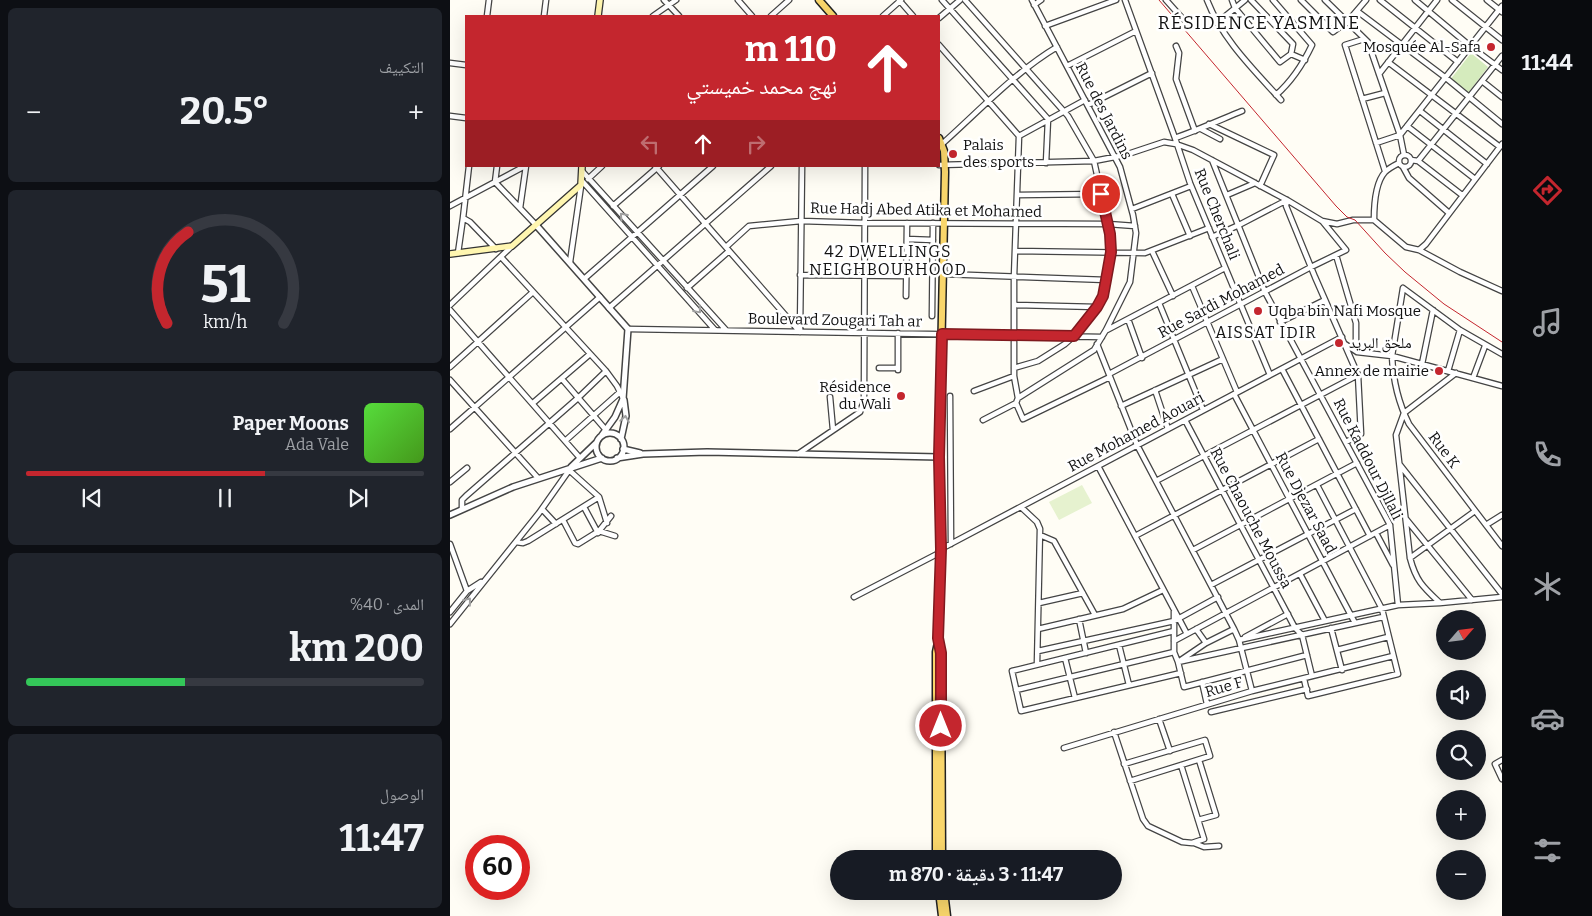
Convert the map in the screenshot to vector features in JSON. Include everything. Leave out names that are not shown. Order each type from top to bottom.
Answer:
[{"type":"main road","points":[[598,15],[600,0]]},
{"type":"main road","points":[[819,0],[832,15]]},
{"type":"main road","points":[[936,850],[936,662],[941,551],[939,457],[944,224],[940,141]]},
{"type":"main road","points":[[450,254],[512,246],[582,184],[582,169]]},
{"type":"main road","points":[[938,638],[941,653],[942,850]]},
{"type":"main road","points":[[940,900],[942,916]]},
{"type":"main road","points":[[945,900],[948,916]]},
{"type":"street","points":[[487,15],[489,0]]},
{"type":"street","points":[[544,15],[546,0]]},
{"type":"street","points":[[664,0],[678,15]]},
{"type":"street","points":[[655,15],[676,0]]},
{"type":"street","points":[[738,0],[751,15]]},
{"type":"street","points":[[772,15],[789,0]]},
{"type":"street","points":[[883,15],[900,0],[912,15]]},
{"type":"street","points":[[942,0],[1048,119],[1046,163]]},
{"type":"street","points":[[940,17],[960,0]]},
{"type":"street","points":[[965,0],[1064,111],[1094,161],[1108,224],[1111,252],[1103,296],[1097,307],[1074,336],[1065,344],[1038,361],[1014,368]]},
{"type":"street","name":"Rue des Jardins","points":[[983,420],[1094,350],[1130,282],[1134,253],[1135,226],[1120,167],[1032,0]]},
{"type":"street","points":[[1034,5],[1041,0]]},
{"type":"street","points":[[1046,26],[1116,0]]},
{"type":"street","points":[[1125,0],[1176,138],[1201,130],[1209,124],[1242,112]]},
{"type":"street","points":[[1166,0],[1183,19]]},
{"type":"street","points":[[1207,0],[1217,23],[1234,48],[1281,100]]},
{"type":"street","points":[[1232,0],[1235,8],[1280,62],[1291,54],[1293,44],[1251,0]]},
{"type":"street","points":[[1217,23],[1245,0]]},
{"type":"street","points":[[1272,0],[1312,45],[1305,60],[1286,86],[1276,95]]},
{"type":"street","points":[[1301,0],[1333,32],[1348,21],[1366,0]]},
{"type":"street","points":[[1325,0],[1368,42],[1400,135],[1404,155]]},
{"type":"street","points":[[1380,0],[1458,62]]},
{"type":"street","points":[[1415,0],[1502,70]]},
{"type":"street","points":[[1379,74],[1437,0]]},
{"type":"street","points":[[1452,0],[1502,40]]},
{"type":"street","points":[[1376,143],[1400,135],[1501,9],[1487,0]]},
{"type":"street","points":[[1357,11],[1446,78],[1502,124]]},
{"type":"street","points":[[1067,66],[1136,31]]},
{"type":"street","points":[[1364,39],[1345,45],[1386,171]]},
{"type":"street","points":[[940,46],[1019,136],[1014,277],[1014,376],[1017,400]]},
{"type":"street","points":[[1176,46],[1180,53],[1176,79],[1195,131]]},
{"type":"street","points":[[940,141],[1042,56],[1057,48]]},
{"type":"street","points":[[1291,54],[1305,60]]},
{"type":"street","points":[[1418,161],[1502,56]]},
{"type":"street","points":[[1388,62],[1501,146],[1426,244],[1419,250]]},
{"type":"street","points":[[450,63],[465,65]]},
{"type":"street","points":[[1088,105],[1152,73]]},
{"type":"street","points":[[1482,81],[1502,97]]},
{"type":"street","points":[[1362,99],[1385,93]]},
{"type":"street","points":[[1019,136],[1085,100]]},
{"type":"street","points":[[1420,111],[1487,164]]},
{"type":"street","points":[[450,116],[465,118]]},
{"type":"street","points":[[1209,124],[1274,155],[1260,186]]},
{"type":"street","points":[[1407,126],[1475,179]]},
{"type":"street","points":[[1201,130],[1220,139]]},
{"type":"street","name":"Rue Cherchali","points":[[1176,138],[1176,144],[1191,186],[1270,375]]},
{"type":"street","points":[[942,165],[1094,161],[1114,158],[1164,142],[1176,144],[1212,160],[1322,221],[1337,224],[1353,220],[1374,220],[1406,247],[1419,250],[1460,272],[1502,291]]},
{"type":"street","points":[[1404,155],[1408,156],[1411,160],[1418,161],[1462,195]]},
{"type":"street","points":[[1404,155],[1400,159],[1401,165],[1410,178],[1449,213]]},
{"type":"street","name":"Rue Kaddour Djllali","points":[[1212,160],[1265,292],[1280,322],[1302,358],[1390,526],[1398,605]]},
{"type":"street","points":[[1374,220],[1374,204],[1380,181],[1386,171],[1401,165],[1409,166],[1411,160]]},
{"type":"street","points":[[458,253],[470,167]]},
{"type":"street","points":[[450,624],[542,509],[570,469],[596,443],[615,418],[623,399],[628,329],[570,262],[496,182],[497,167]]},
{"type":"street","points":[[450,206],[523,167]]},
{"type":"street","points":[[520,208],[525,167]]},
{"type":"street","points":[[570,262],[582,184],[601,167]]},
{"type":"street","points":[[608,210],[657,167],[800,332]]},
{"type":"street","points":[[584,279],[712,167]]},
{"type":"street","points":[[609,308],[770,167]]},
{"type":"street","points":[[800,332],[802,167]]},
{"type":"street","points":[[796,455],[860,412],[864,401],[866,167]]},
{"type":"street","points":[[582,169],[588,178],[726,330]]},
{"type":"street","points":[[1227,196],[1255,183]]},
{"type":"street","points":[[582,184],[633,237],[716,330]]},
{"type":"street","points":[[1132,210],[1191,186]]},
{"type":"street","points":[[1017,195],[1101,194]]},
{"type":"street","points":[[1172,194],[1190,236]]},
{"type":"street","points":[[1212,237],[1287,200]]},
{"type":"street","points":[[1287,200],[1286,206],[1358,375],[1361,434],[1346,442]]},
{"type":"street","points":[[463,218],[470,222],[496,249]]},
{"type":"street","name":"Rue Hadj Abed Atika et Mohamed","points":[[682,292],[749,226],[801,221],[933,224],[1108,224],[1135,226]]},
{"type":"street","name":"Rue Sardi Mohamed","points":[[1017,400],[1023,419],[1109,376],[1346,250],[1322,221]]},
{"type":"street","points":[[906,296],[907,223]]},
{"type":"street","points":[[932,316],[933,224]]},
{"type":"street","points":[[1015,251],[1134,253],[1152,251],[1209,228]]},
{"type":"street","points":[[907,239],[933,240]]},
{"type":"street","points":[[450,305],[512,246]]},
{"type":"street","points":[[1152,251],[1173,296]]},
{"type":"street","points":[[1336,255],[1356,323],[1356,351]]},
{"type":"street","points":[[501,257],[606,371],[620,392],[626,416],[621,439],[623,449],[616,458]]},
{"type":"street","points":[[1106,330],[1225,268]]},
{"type":"street","points":[[943,274],[1106,280]]},
{"type":"street","points":[[800,275],[906,276]]},
{"type":"street","name":"Rue Djezar Saad","points":[[1192,286],[1253,430],[1355,623]]},
{"type":"street","name":"Rue K","points":[[1433,310],[1403,288],[1392,356],[1392,367],[1404,413],[1409,424],[1502,546]]},
{"type":"street","points":[[450,367],[534,292]]},
{"type":"street","points":[[450,429],[600,297]]},
{"type":"street","points":[[1280,322],[1325,300]]},
{"type":"street","points":[[1159,303],[1203,410]]},
{"type":"street","points":[[1014,305],[1097,307]]},
{"type":"street","points":[[450,310],[580,458]]},
{"type":"street","points":[[1422,364],[1433,310],[1485,346],[1502,354]]},
{"type":"street","points":[[1128,319],[1142,358]]},
{"type":"street","name":"Boulevard Zougari Tah ar","points":[[628,329],[1102,337]]},
{"type":"street","points":[[1448,371],[1460,330]]},
{"type":"street","points":[[879,368],[898,369],[898,333]]},
{"type":"street","name":"Rue Mohamed Aouari","points":[[854,597],[1342,337]]},
{"type":"street","points":[[1097,344],[1137,445],[1234,628],[1239,640],[1252,692]]},
{"type":"street","points":[[1344,344],[1356,351],[1392,356],[1502,386]]},
{"type":"street","points":[[1473,378],[1485,346]]},
{"type":"street","points":[[533,403],[590,354]]},
{"type":"street","points":[[1121,406],[1223,359]]},
{"type":"street","points":[[1282,369],[1370,536]]},
{"type":"street","points":[[462,509],[464,498],[606,371]]},
{"type":"street","points":[[1440,603],[1424,588],[1415,574],[1410,558],[1396,435],[1404,413],[1456,373]]},
{"type":"street","points":[[1156,481],[1358,375]]},
{"type":"street","points":[[974,391],[1014,376]]},
{"type":"street","points":[[562,379],[594,416],[604,432],[618,436],[621,439]]},
{"type":"street","points":[[450,380],[538,478]]},
{"type":"street","points":[[1155,390],[1168,429]]},
{"type":"street","points":[[565,441],[620,392]]},
{"type":"street","points":[[950,396],[951,544]]},
{"type":"street","points":[[830,397],[833,430]]},
{"type":"street","name":"Rue Chaouche Moussa","points":[[1185,420],[1295,628],[1302,635]]},
{"type":"street","points":[[1135,536],[1319,439]]},
{"type":"street","points":[[596,443],[597,452],[602,458],[609,460],[643,454],[707,452],[939,457]]},
{"type":"street","points":[[623,449],[643,454]]},
{"type":"street","points":[[450,515],[502,491],[602,458]]},
{"type":"street","points":[[1193,550],[1357,463]]},
{"type":"street","points":[[1239,640],[1398,605],[1472,600],[1502,595],[1399,464]]},
{"type":"street","points":[[1098,466],[1174,611],[1176,619],[1187,634]]},
{"type":"street","points":[[450,482],[467,468]]},
{"type":"street","points":[[570,469],[599,497],[606,524]]},
{"type":"street","points":[[1304,679],[1308,696],[1398,674],[1382,609],[1317,485]]},
{"type":"street","points":[[516,542],[524,543],[528,541],[599,497]]},
{"type":"street","points":[[584,507],[598,532],[615,536]]},
{"type":"street","points":[[1021,507],[1037,522],[1040,529],[1038,664]]},
{"type":"street","points":[[542,509],[556,524]]},
{"type":"street","points":[[1211,585],[1356,509]]},
{"type":"street","points":[[1410,558],[1475,512]]},
{"type":"street","points":[[1486,525],[1502,515]]},
{"type":"street","points":[[563,520],[577,544],[598,532],[611,516]]},
{"type":"street","points":[[1406,518],[1472,600]]},
{"type":"street","points":[[1174,641],[1390,526]]},
{"type":"street","points":[[1376,533],[1395,570]]},
{"type":"street","points":[[1040,535],[1054,541],[1095,615]]},
{"type":"street","points":[[450,544],[467,591]]},
{"type":"street","points":[[1300,574],[1329,629],[1342,670]]},
{"type":"street","points":[[450,612],[467,591],[486,578]]},
{"type":"street","points":[[1038,629],[1123,609],[1163,590]]},
{"type":"street","points":[[1039,603],[1083,594]]},
{"type":"street","points":[[1038,651],[1176,619],[1218,597]]},
{"type":"street","points":[[1239,640],[1288,614]]},
{"type":"street","points":[[1178,662],[1383,617]]},
{"type":"street","points":[[1079,619],[1086,653]]},
{"type":"street","points":[[1176,619],[1174,652],[1184,687],[1307,655]]},
{"type":"street","points":[[1178,662],[1234,628]]},
{"type":"street","points":[[1196,629],[1206,644]]},
{"type":"street","points":[[1174,632],[1012,670],[1022,711],[1181,673]]},
{"type":"street","points":[[1302,635],[1312,676]]},
{"type":"street","points":[[1337,650],[1388,637]]},
{"type":"street","points":[[1119,645],[1128,685]]},
{"type":"street","points":[[1016,690],[1174,652]]},
{"type":"street","name":"Rue F","points":[[1064,748],[1207,704],[1393,656]]},
{"type":"street","points":[[1065,658],[1075,698]]},
{"type":"street","points":[[1202,682],[1207,704]]},
{"type":"street","points":[[1211,712],[1307,689]]},
{"type":"street","points":[[1159,719],[1170,750]]},
{"type":"street","points":[[1114,732],[1143,819],[1148,826],[1182,842],[1204,846],[1220,846]]},
{"type":"street","points":[[1124,764],[1205,740],[1210,756],[1130,781]]},
{"type":"street","points":[[1198,820],[1216,814],[1199,760]]},
{"type":"street","points":[[1502,760],[1495,764],[1502,779]]},
{"type":"street","points":[[1181,766],[1204,840],[1192,843]]},
{"type":"green space","points":[[1471,53],[1488,67],[1468,93],[1450,80]]},
{"type":"green space","points":[[1082,485],[1092,503],[1059,520],[1049,502]]},
{"type":"railway","points":[[1159,0],[1347,217],[1355,220],[1405,272],[1444,304],[1502,342]]},
{"type":"place","name":"Mosquée Al-Safa","points":[[1491,47]]},
{"type":"place","name":"Palais des sports","points":[[953,154]]},
{"type":"place","name":"Uqba bin Nafi Mosque","points":[[1258,311]]},
{"type":"place","name":"ملحق البريد","points":[[1339,343]]},
{"type":"place","name":"Annex de mairie","points":[[1439,371]]},
{"type":"place","name":"Résidence du Wali","points":[[901,396]]},
{"type":"district","name":"RÉSIDENCE YASMINE","points":[[1259,23]]},
{"type":"district","name":"42 DWELLINGS NEIGHBOURHOOD","points":[[888,260]]},
{"type":"district","name":"AISSAT IDIR","points":[[1266,332]]},
{"type":"route","points":[[941,726],[941,653],[938,638],[941,549],[939,457],[942,334],[1074,336],[1097,307],[1103,296],[1111,252],[1110,234],[1101,194]]}]
